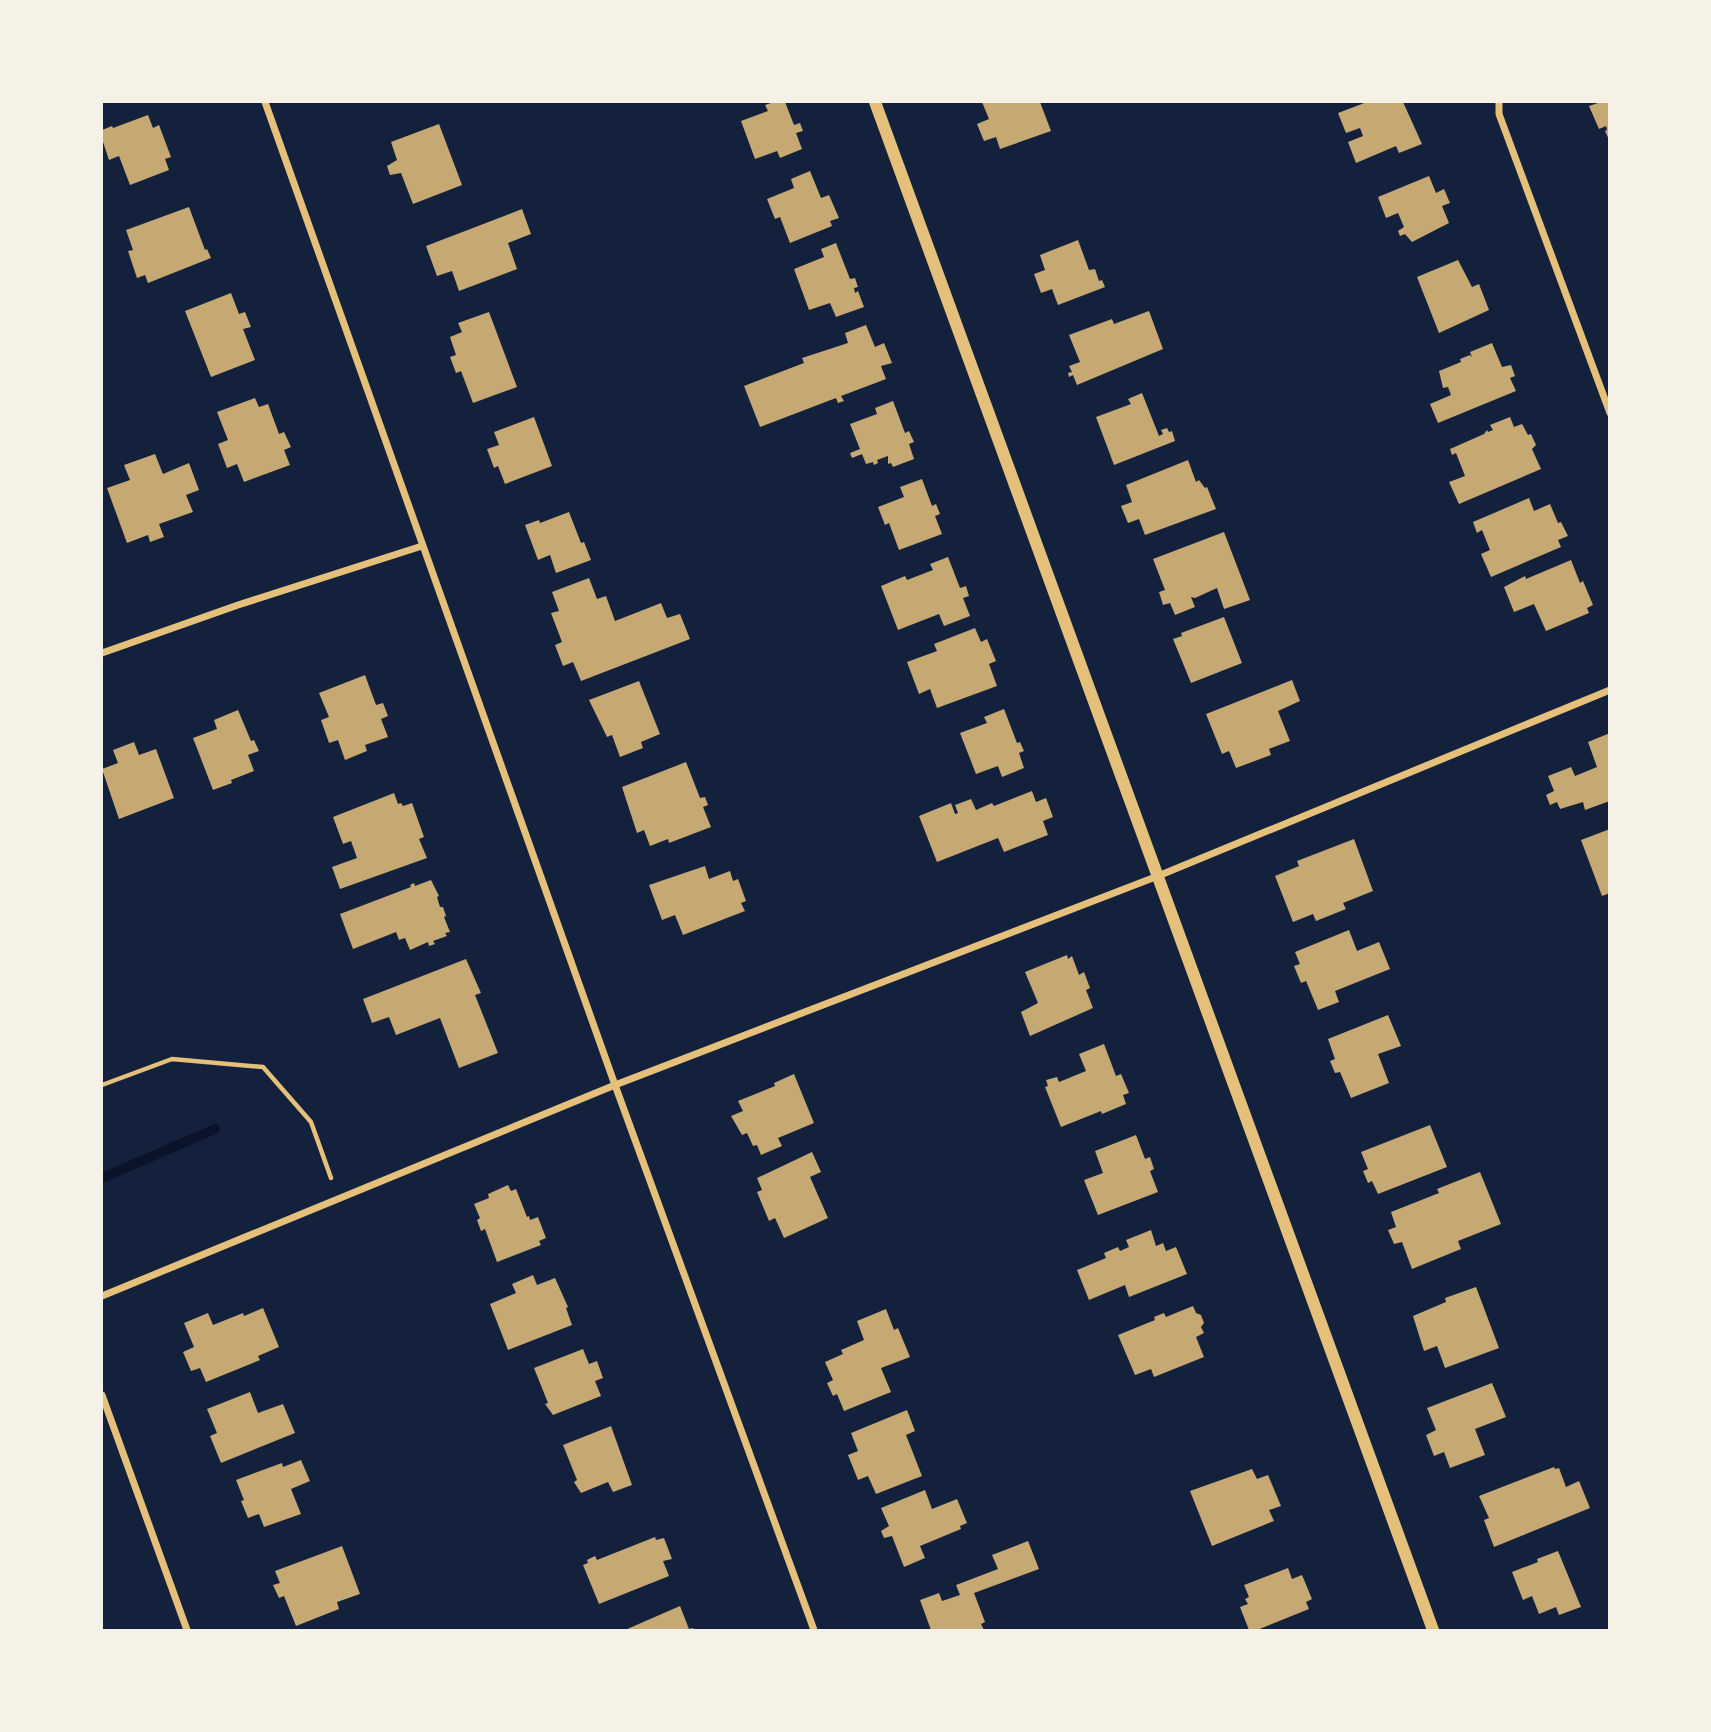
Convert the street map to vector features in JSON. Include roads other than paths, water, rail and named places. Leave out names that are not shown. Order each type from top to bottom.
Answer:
[{"type":"street","points":[[265,102],[615,1085],[814,1630]]},
{"type":"street","points":[[875,102],[1433,1630]]},
{"type":"street","points":[[1499,102],[1499,114],[1609,413]]},
{"type":"street","points":[[102,653],[422,546]]},
{"type":"street","points":[[102,1296],[615,1085],[1158,877],[1609,690]]},
{"type":"street","points":[[102,1395],[187,1630]]},
{"type":"waterway","points":[[102,1178],[215,1129]]}]
